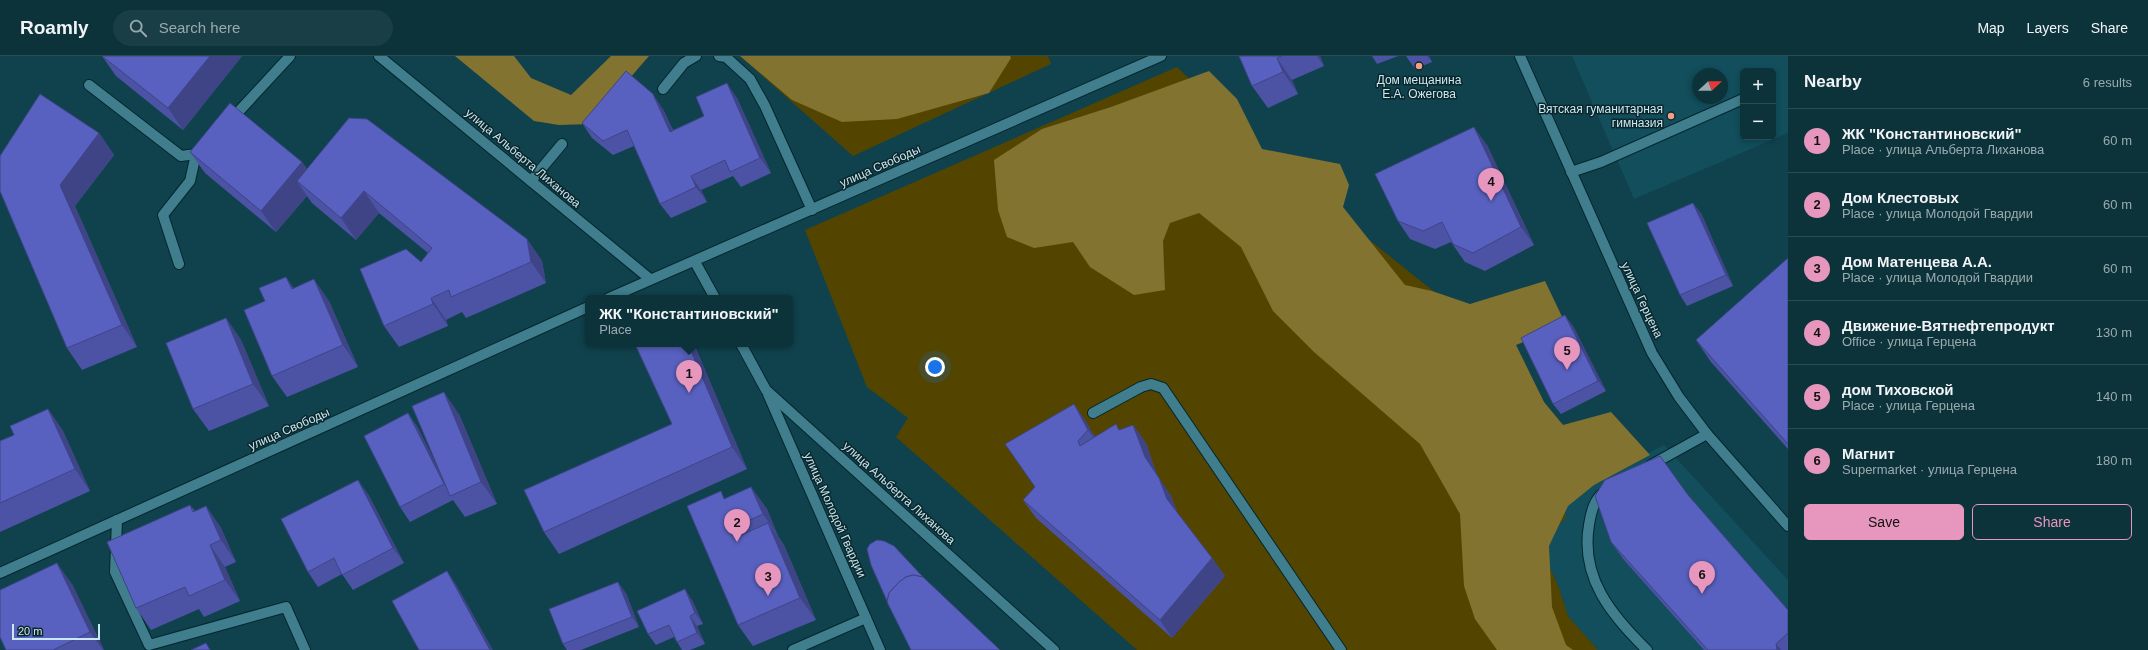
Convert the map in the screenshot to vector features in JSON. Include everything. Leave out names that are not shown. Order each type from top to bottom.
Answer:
[{"type":"street","points":[[221,130],[290,56]]},
{"type":"street","name":"улица Альберта Лиханова","points":[[379,56],[650,279]]},
{"type":"street","points":[[663,89],[684,63],[696,56]]},
{"type":"street","points":[[719,56],[726,57],[750,79],[765,106],[812,210]]},
{"type":"street","name":"улица Свободы","points":[[615,295],[650,279],[695,262],[1161,56]]},
{"type":"street","name":"улица Герцена","points":[[1520,56],[1652,353],[1679,397],[1707,434],[1788,526]]},
{"type":"street","points":[[89,85],[181,156],[196,154]]},
{"type":"street","points":[[1571,172],[1602,162],[1740,100]]},
{"type":"street","points":[[179,264],[163,216],[190,181],[196,154],[211,140]]},
{"type":"street","points":[[532,181],[562,144]]},
{"type":"street","points":[[695,262],[713,295]]},
{"type":"street","name":"улица Свободы","points":[[0,573],[585,308]]},
{"type":"street","name":"улица Альберта Лиханова","points":[[743,347],[766,390],[1054,650]]},
{"type":"street","points":[[1093,413],[1141,387],[1151,384],[1163,388],[1341,650]]},
{"type":"street","name":"улица Молодой Гвардии","points":[[766,390],[880,650]]},
{"type":"street","points":[[1644,468],[1707,434]]},
{"type":"street","points":[[1612,487],[1597,498],[1590,516],[1586,542],[1589,568],[1603,600],[1628,632],[1647,650]]},
{"type":"street","points":[[117,520],[115,572],[149,648],[286,607],[305,650]]},
{"type":"street","points":[[793,650],[866,618]]},
{"type":"shaded area","points":[[455,56],[514,56],[531,78],[571,95],[611,56],[649,56],[590,124],[559,125],[534,121]]},
{"type":"shaded area","points":[[740,56],[1048,56],[1051,64],[853,156]]},
{"type":"shaded area","points":[[740,56],[1010,56],[1011,58],[989,93],[897,119],[842,122],[792,100]]},
{"type":"shaded area","name":"Вятская гуманитарная гимназия","points":[[1572,56],[1788,56],[1788,133],[1776,138],[1776,68],[1740,68],[1740,140],[1772,140],[1634,199]]},
{"type":"shaded area","points":[[1177,67],[1288,175],[1472,322],[1562,498],[1566,517],[1540,547],[1558,585],[1568,616],[1598,650],[1137,650],[896,437],[908,418],[867,387],[805,230]]},
{"type":"shaded area","points":[[1209,71],[1237,99],[1262,149],[1340,164],[1349,185],[1343,207],[1405,285],[1432,291],[1470,304],[1545,281],[1566,325],[1516,345],[1544,402],[1563,425],[1611,412],[1650,455],[1594,485],[1568,506],[1549,546],[1552,607],[1566,645],[1573,650],[1497,650],[1475,619],[1464,586],[1460,514],[1420,444],[1314,352],[1273,311],[1241,247],[1199,213],[1170,223],[1163,241],[1165,290],[1134,295],[1090,267],[1073,242],[1034,248],[1007,237],[998,210],[994,160],[1042,129],[1111,107]]},
{"type":"shaded area","points":[[1664,445],[1788,580],[1788,650],[1598,650],[1568,616],[1558,585],[1540,547],[1562,498]]},
{"type":"building","points":[[102,56],[210,56],[168,108]]},
{"type":"building","points":[[1239,56],[1282,56],[1277,58],[1283,72],[1252,86]]},
{"type":"building","points":[[626,71],[653,94],[670,132],[704,116],[696,97],[727,83],[760,158],[730,172],[725,160],[691,176],[696,187],[660,204],[627,130],[603,141],[582,123]]},
{"type":"building","points":[[40,94],[99,133],[60,185],[122,325],[67,348],[0,191],[0,156]]},
{"type":"building","points":[[230,103],[302,162],[261,211],[190,152]]},
{"type":"building","points":[[349,118],[367,119],[527,239],[531,262],[451,297],[449,290],[431,298],[433,304],[384,326],[360,269],[406,249],[421,262],[432,248],[364,191],[341,218],[297,181]]},
{"type":"building","points":[[1474,127],[1521,227],[1473,253],[1453,244],[1442,222],[1423,231],[1398,221],[1375,174]]},
{"type":"building","points":[[1693,203],[1726,275],[1680,295],[1647,223]]},
{"type":"building","points":[[1788,258],[1788,444],[1696,340]]},
{"type":"building","points":[[286,277],[292,289],[314,279],[343,345],[272,376],[244,310],[265,301],[259,288]]},
{"type":"building","points":[[1565,315],[1598,381],[1553,404],[1521,338]]},
{"type":"building","points":[[226,318],[253,384],[193,409],[166,343]]},
{"type":"building","points":[[636,347],[689,347],[732,447],[544,532],[524,490],[672,424]]},
{"type":"building","points":[[444,392],[481,482],[450,496],[412,406]]},
{"type":"building","points":[[1074,404],[1088,430],[1078,441],[1080,446],[1116,424],[1119,430],[1133,425],[1145,457],[1159,478],[1167,499],[1212,558],[1160,620],[1023,500],[1035,487],[1005,444]]},
{"type":"building","points":[[48,409],[75,469],[0,503],[0,441],[14,435],[10,426]]},
{"type":"building","points":[[408,413],[444,484],[400,507],[364,436]]},
{"type":"building","points":[[1660,456],[1688,495],[1788,610],[1788,633],[1776,644],[1777,650],[1708,650],[1611,542],[1595,496],[1605,480]]},
{"type":"building","points":[[358,480],[393,548],[342,575],[334,558],[308,572],[281,519]]},
{"type":"building","points":[[751,487],[763,514],[737,526],[741,535],[768,523],[800,598],[738,625],[687,506],[721,491],[724,499]]},
{"type":"building","points":[[190,505],[193,512],[206,506],[221,540],[210,545],[225,580],[189,596],[185,587],[136,608],[107,542]]},
{"type":"building","points":[[877,540],[884,541],[894,546],[923,577],[913,575],[906,577],[889,593],[887,601],[871,565],[867,549],[870,544]]},
{"type":"building","points":[[57,563],[90,632],[53,650],[6,650],[0,637],[0,590]]},
{"type":"building","points":[[447,571],[490,650],[419,650],[392,601]]},
{"type":"building","points":[[913,575],[923,577],[1000,650],[911,650],[887,602],[889,593],[899,582],[906,577]]},
{"type":"building","points":[[618,582],[632,617],[563,644],[549,609]]},
{"type":"building","points":[[685,589],[695,613],[690,616],[697,633],[677,642],[669,625],[648,634],[637,611]]},
{"type":"building","points":[[206,643],[210,650],[191,650]]},
{"type":"place","name":"Дом мещанина Е.А. Ожегова","points":[[1419,66]]},
{"type":"place","name":"Вятская гуманитарная гимназия","points":[[1671,116]]},
{"type":"place","name":"Движение-Вятнефтепродукт","points":[[1491,201]]},
{"type":"place","name":"дом Тиховской","points":[[1567,370]]},
{"type":"place","name":"ЖК \"Константиновский\"","points":[[689,393]]},
{"type":"place","name":"Дом Клестовых","points":[[737,542]]},
{"type":"place","name":"Магнит","points":[[1702,594]]},
{"type":"place","name":"Дом Матенцева А.А.","points":[[768,596]]}]
